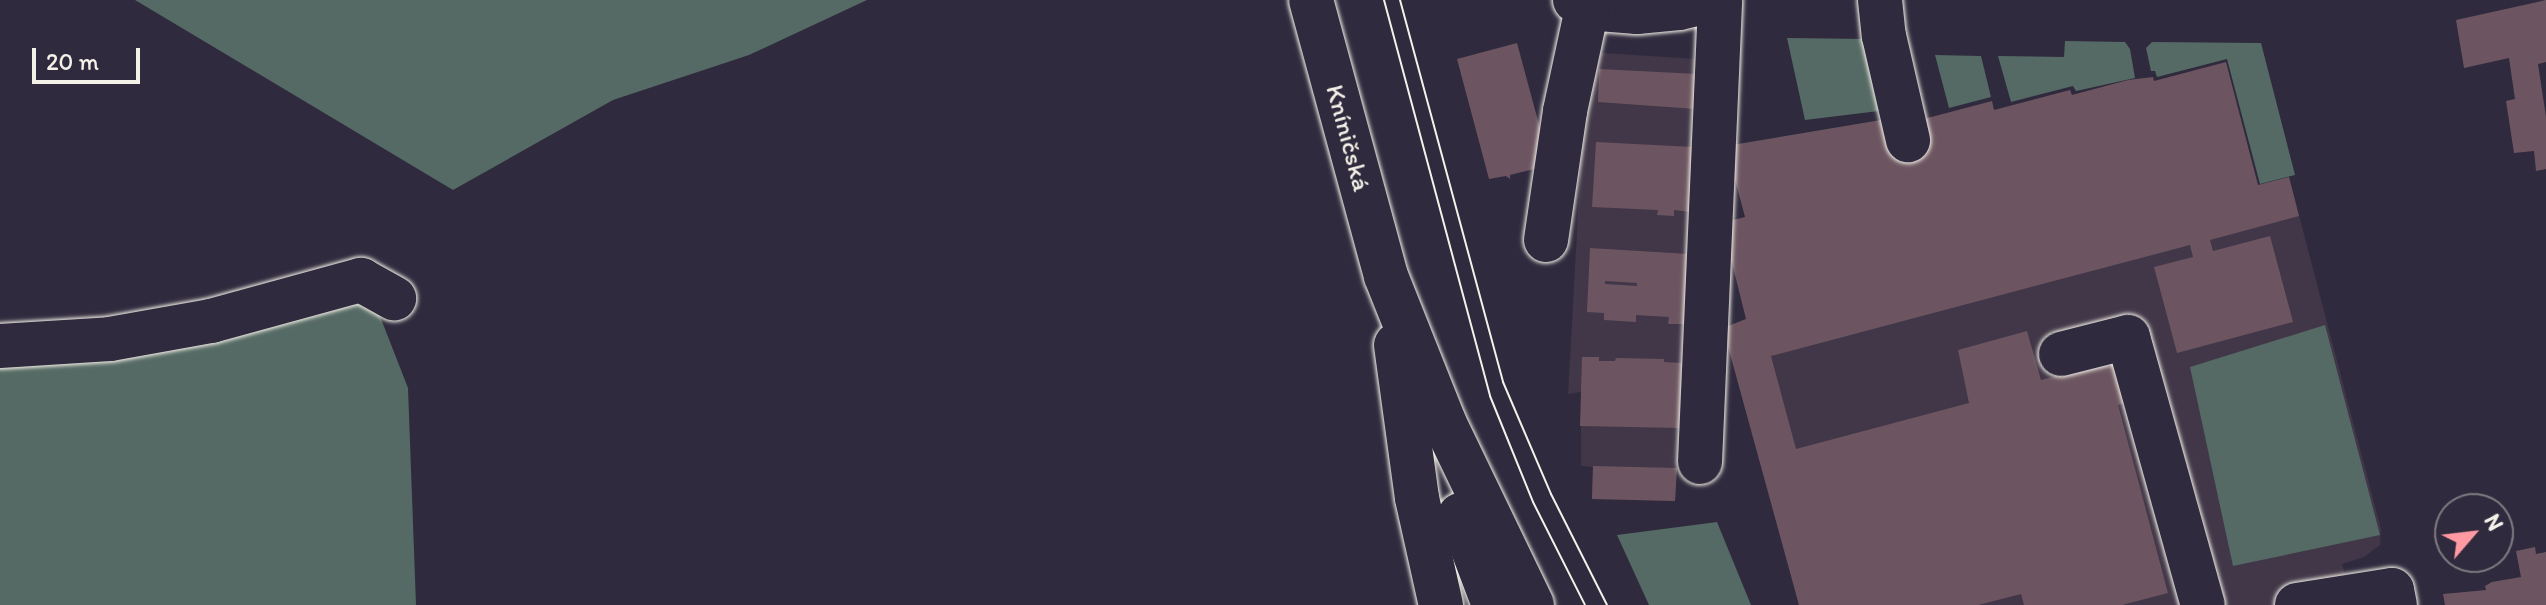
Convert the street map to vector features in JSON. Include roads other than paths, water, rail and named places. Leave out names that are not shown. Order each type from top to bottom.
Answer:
[{"type":"main road","name":"Kníničská","points":[[1311,0],[1386,276]]},
{"type":"main road","points":[[1546,240],[1581,4],[1637,12],[1679,8],[1713,0]]},
{"type":"main road","points":[[1700,462],[1720,0]]},
{"type":"main road","points":[[1880,0],[1886,49],[1920,129],[1908,0]]},
{"type":"main road","points":[[1386,276],[1417,498],[1441,605]]},
{"type":"main road","points":[[1386,276],[1438,452],[1494,605]]},
{"type":"main road","points":[[1386,276],[1444,422],[1532,605]]},
{"type":"main road","points":[[0,346],[110,339],[211,321],[361,280],[394,298]]},
{"type":"main road","points":[[2061,354],[2128,337],[2203,605]]},
{"type":"main road","points":[[2297,605],[2392,590],[2395,605]]},
{"type":"tram line","points":[[1384,0],[1490,396],[1533,502],[1585,605]]},
{"type":"tram line","points":[[1400,0],[1503,382],[1551,494],[1607,605]]}]
